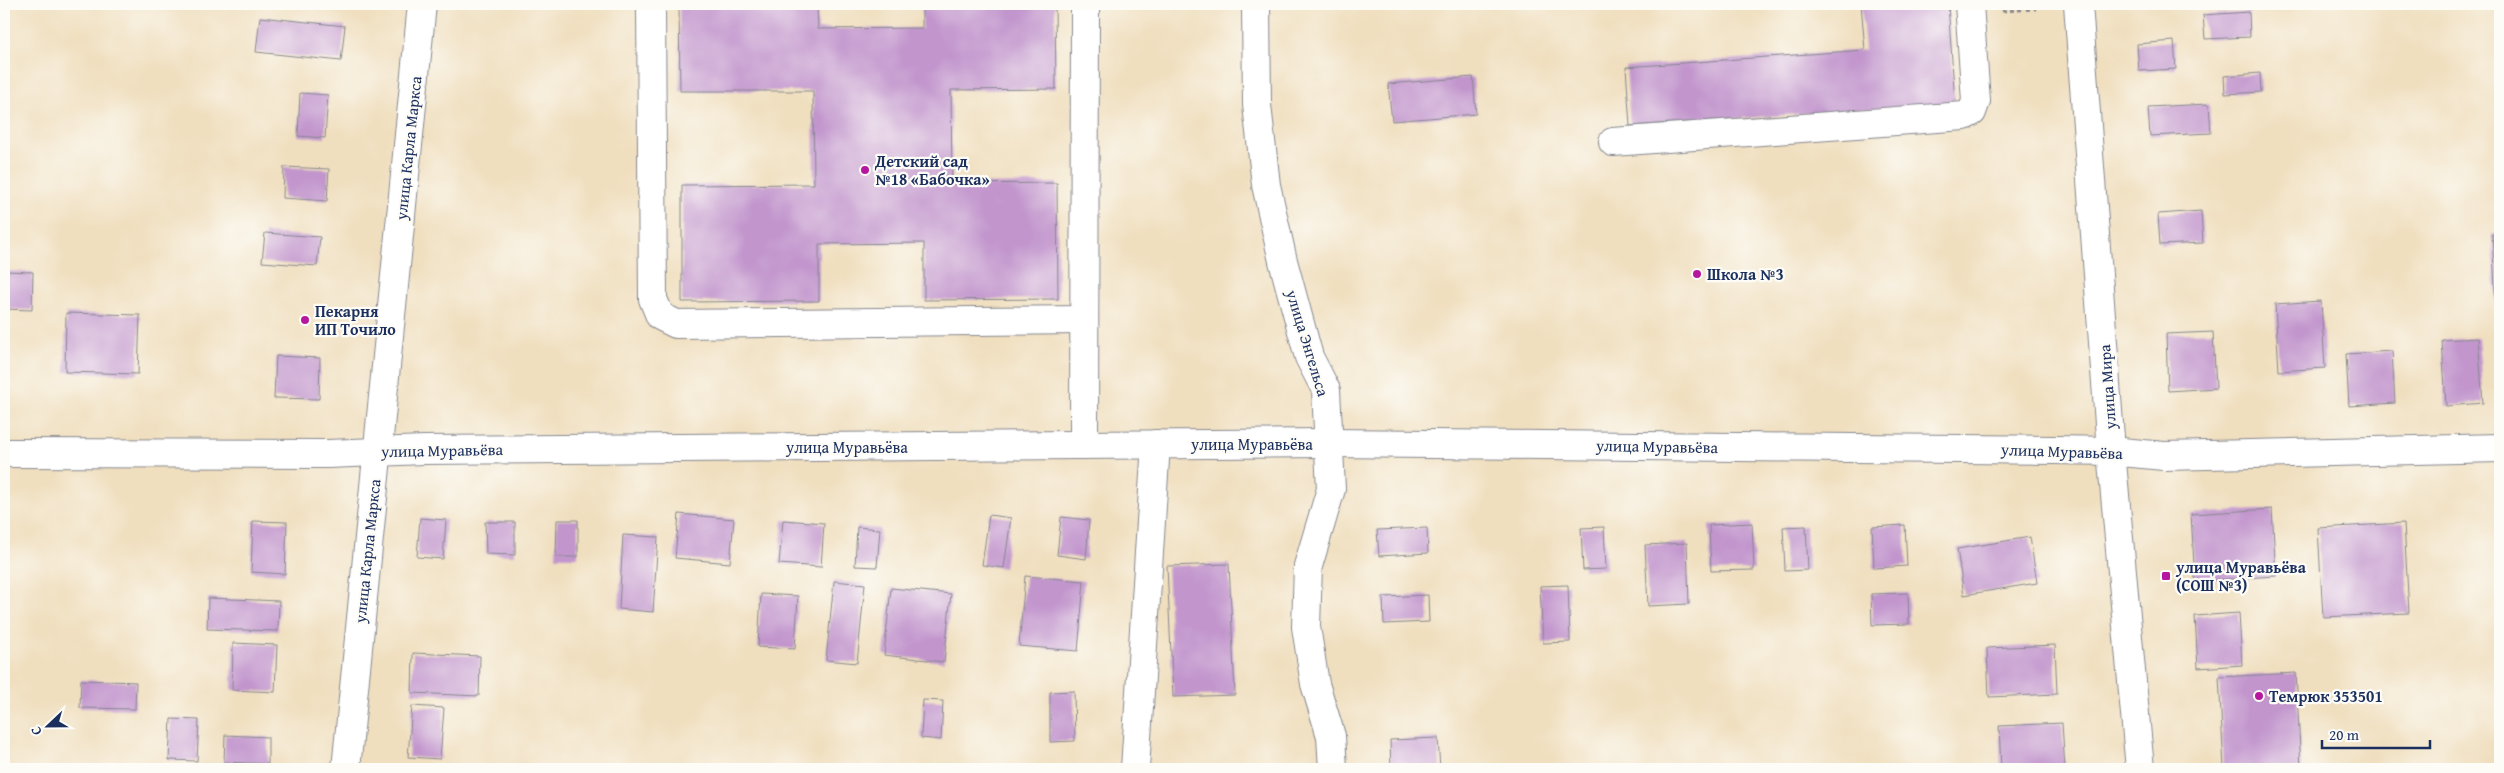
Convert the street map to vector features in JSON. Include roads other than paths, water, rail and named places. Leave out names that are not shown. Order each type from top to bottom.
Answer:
[{"type":"street","name":"улица Карла Маркса","points":[[346,769],[422,4]]},
{"type":"street","points":[[651,4],[653,299],[660,316],[676,324],[1084,320]]},
{"type":"street","points":[[1084,445],[1085,4]]},
{"type":"street","name":"улица Энгельса","points":[[1256,4],[1257,105],[1266,185],[1282,261],[1309,357],[1326,390],[1331,489],[1308,566],[1306,627],[1314,684],[1331,736],[1333,769]]},
{"type":"street","points":[[1613,142],[1964,116],[1972,112],[1976,101],[1969,4]]},
{"type":"street","name":"улица Мира","points":[[2078,4],[2111,451],[2140,769]]},
{"type":"street","name":"улица Муравьёва","points":[[4,453],[328,454],[377,450],[1329,443],[2111,451],[2164,456],[2500,448]]},
{"type":"street","points":[[1135,769],[1156,444]]},
{"type":"place","name":"Детский сад №18 «Бабочка»","points":[[865,170]]},
{"type":"place","name":"Школа №3","points":[[1697,274]]},
{"type":"place","name":"Пекарня ИП Точило","points":[[305,320]]},
{"type":"place","name":"улица Муравьёва (СОШ №3)","points":[[2166,576]]},
{"type":"place","name":"Темрюк 353501","points":[[2259,696]]}]
